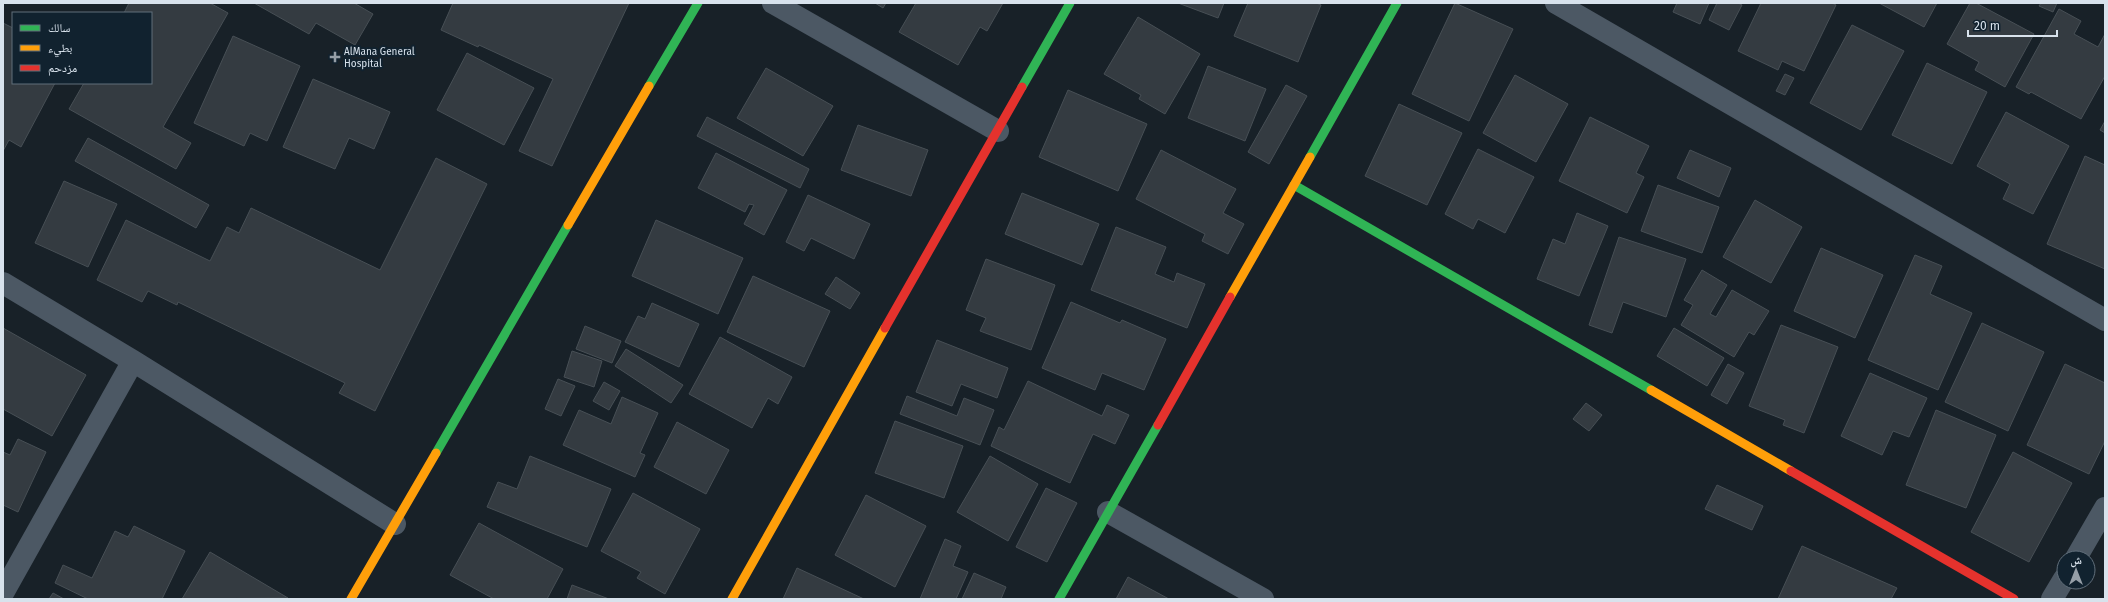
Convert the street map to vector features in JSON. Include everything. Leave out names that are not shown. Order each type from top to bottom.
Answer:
[{"type":"street","points":[[352,599],[543,267],[698,3]]},
{"type":"street","points":[[774,3],[998,131]]},
{"type":"street","points":[[732,599],[1070,3]]},
{"type":"street","points":[[1059,599],[1397,3]]},
{"type":"street","points":[[1556,3],[2105,320]]},
{"type":"street","points":[[1294,185],[2014,599]]},
{"type":"street","points":[[3,283],[133,361],[395,524]]},
{"type":"street","points":[[3,593],[133,361]]},
{"type":"street","points":[[2081,550],[2105,508]]},
{"type":"street","points":[[1108,512],[1263,599]]},
{"type":"street","points":[[2052,599],[2057,590]]},
{"type":"building","points":[[129,3],[210,3],[228,13],[163,127],[191,143],[176,169],[69,109],[83,84],[152,84],[152,12],[124,12]]},
{"type":"building","points":[[254,3],[354,3],[373,14],[355,45],[316,23],[309,34]]},
{"type":"building","points":[[453,3],[629,3],[552,166],[519,151],[553,79],[479,45],[478,47],[441,30]]},
{"type":"building","points":[[875,3],[886,3],[883,8]]},
{"type":"building","points":[[916,3],[1003,3],[987,31],[980,27],[958,65],[899,32]]},
{"type":"building","points":[[1178,3],[1224,3],[1218,18]]},
{"type":"building","points":[[1248,3],[1316,3],[1321,5],[1298,62],[1234,36]]},
{"type":"building","points":[[1455,3],[1513,29],[1469,121],[1412,94]]},
{"type":"building","points":[[1677,3],[1709,3],[1700,24],[1673,12]]},
{"type":"building","points":[[1717,3],[1738,3],[1742,5],[1729,30],[1709,20]]},
{"type":"building","points":[[1761,3],[1832,3],[1836,5],[1804,71],[1782,61],[1778,70],[1738,51]]},
{"type":"building","points":[[1879,3],[1937,3],[1924,27]]},
{"type":"building","points":[[1970,3],[1976,3],[2034,34],[2005,87],[1975,70],[1979,62],[1947,44]]},
{"type":"building","points":[[2041,3],[2057,3],[2053,12],[2039,6]]},
{"type":"building","points":[[2059,9],[2081,21],[2074,34],[2098,47],[2105,34],[2105,76],[2081,119],[2031,92],[2029,94],[2016,87]]},
{"type":"building","points":[[1138,17],[1200,54],[1165,114],[1139,99],[1141,95],[1104,74]]},
{"type":"building","points":[[3,23],[12,28],[12,84],[54,84],[21,147],[9,140],[3,151]]},
{"type":"building","points":[[1852,25],[1904,51],[1861,130],[1810,103]]},
{"type":"building","points":[[233,36],[300,66],[267,141],[250,133],[244,146],[194,123]]},
{"type":"building","points":[[467,53],[534,88],[504,145],[437,110]]},
{"type":"building","points":[[1927,63],[1987,92],[1952,164],[1892,135]]},
{"type":"building","points":[[1208,66],[1266,89],[1245,141],[1188,118]]},
{"type":"building","points":[[766,68],[833,106],[803,156],[737,118]]},
{"type":"building","points":[[1785,74],[1794,78],[1785,95],[1776,91]]},
{"type":"building","points":[[1515,75],[1568,104],[1536,162],[1483,133]]},
{"type":"building","points":[[313,79],[390,112],[374,149],[349,138],[335,169],[283,147]]},
{"type":"building","points":[[1286,85],[1307,96],[1269,164],[1248,152]]},
{"type":"building","points":[[1068,90],[1147,124],[1118,191],[1039,157]]},
{"type":"building","points":[[1399,104],[1462,133],[1427,205],[1365,176]]},
{"type":"building","points":[[2006,112],[2069,146],[2033,214],[2003,199],[2010,184],[1977,166]]},
{"type":"building","points":[[707,117],[809,169],[800,188],[697,136]]},
{"type":"building","points":[[1590,117],[1649,146],[1636,173],[1644,177],[1627,213],[1559,181]]},
{"type":"building","points":[[2105,121],[2105,133],[2100,130]]},
{"type":"building","points":[[858,125],[928,150],[911,196],[841,170]]},
{"type":"building","points":[[88,138],[209,205],[196,228],[75,161]]},
{"type":"building","points":[[1478,149],[1534,177],[1505,233],[1478,219],[1473,229],[1445,214]]},
{"type":"building","points":[[1161,150],[1236,189],[1223,213],[1244,224],[1228,254],[1202,241],[1205,234],[1136,199]]},
{"type":"building","points":[[1690,150],[1731,168],[1719,197],[1677,178]]},
{"type":"building","points":[[716,153],[787,190],[764,235],[744,224],[754,205],[749,204],[745,212],[698,188]]},
{"type":"building","points":[[2085,156],[2105,165],[2105,269],[2047,244]]},
{"type":"building","points":[[436,158],[487,184],[375,411],[339,393],[345,383],[178,302],[177,305],[148,291],[142,302],[97,280],[126,220],[210,261],[227,227],[239,233],[251,208],[380,270]]},
{"type":"building","points":[[64,181],[117,204],[88,267],[35,243]]},
{"type":"building","points":[[1658,185],[1719,207],[1702,253],[1641,231]]},
{"type":"building","points":[[1022,193],[1099,224],[1082,265],[1005,234]]},
{"type":"building","points":[[808,195],[870,224],[854,259],[811,238],[804,251],[786,242]]},
{"type":"building","points":[[1755,200],[1802,227],[1771,283],[1723,257]]},
{"type":"building","points":[[1577,213],[1608,226],[1579,296],[1537,279],[1553,239],[1565,244]]},
{"type":"building","points":[[656,220],[743,258],[718,314],[632,276]]},
{"type":"building","points":[[1116,227],[1166,247],[1155,274],[1174,282],[1177,273],[1205,284],[1187,328],[1091,290]]},
{"type":"building","points":[[1619,237],[1686,259],[1666,317],[1623,302],[1612,333],[1589,325]]},
{"type":"building","points":[[1821,248],[1883,275],[1855,338],[1794,311]]},
{"type":"building","points":[[1915,255],[1942,266],[1930,294],[1972,313],[1938,390],[1868,360]]},
{"type":"building","points":[[986,259],[1055,285],[1031,350],[980,331],[986,318],[966,310]]},
{"type":"building","points":[[1702,270],[1727,285],[1710,314],[1716,317],[1732,290],[1769,311],[1754,335],[1749,332],[1734,357],[1681,325],[1693,305],[1684,300]]},
{"type":"building","points":[[753,276],[830,311],[804,367],[727,332]]},
{"type":"building","points":[[836,277],[860,293],[850,309],[825,294]]},
{"type":"building","points":[[1071,302],[1120,323],[1122,320],[1166,339],[1144,390],[1102,373],[1095,390],[1042,368]]},
{"type":"building","points":[[652,303],[699,324],[679,367],[625,342],[638,316],[645,319]]},
{"type":"building","points":[[1982,323],[2044,352],[2008,431],[1945,402]]},
{"type":"building","points":[[1781,325],[1838,347],[1804,433],[1783,425],[1785,420],[1749,406]]},
{"type":"building","points":[[585,326],[621,341],[612,363],[576,349]]},
{"type":"building","points":[[3,328],[86,375],[52,436],[3,409]]},
{"type":"building","points":[[1674,328],[1724,358],[1707,386],[1657,356]]},
{"type":"building","points":[[720,337],[792,377],[778,404],[768,398],[752,428],[689,394]]},
{"type":"building","points":[[937,340],[1008,368],[997,398],[961,384],[952,406],[916,392]]},
{"type":"building","points":[[626,349],[683,385],[671,403],[615,366]]},
{"type":"building","points":[[572,351],[602,361],[594,387],[564,377]]},
{"type":"building","points":[[1728,364],[1744,373],[1727,404],[1711,395]]},
{"type":"building","points":[[2065,364],[2105,383],[2105,441],[2089,474],[2027,445]]},
{"type":"building","points":[[1870,373],[1927,398],[1909,437],[1893,431],[1882,455],[1841,436]]},
{"type":"building","points":[[558,379],[575,386],[561,416],[545,409]]},
{"type":"building","points":[[1028,381],[1102,416],[1107,405],[1129,415],[1115,444],[1093,434],[1070,483],[991,446],[999,427],[1004,430]]},
{"type":"building","points":[[604,382],[620,391],[609,410],[593,401]]},
{"type":"building","points":[[907,396],[957,416],[964,398],[994,410],[980,445],[900,414]]},
{"type":"building","points":[[622,397],[658,413],[640,453],[645,455],[635,477],[563,445],[579,410],[611,424]]},
{"type":"building","points":[[1586,403],[1602,415],[1589,431],[1573,419]]},
{"type":"building","points":[[1936,410],[1996,435],[1966,508],[1906,485]]},
{"type":"building","points":[[895,421],[963,446],[944,498],[875,473]]},
{"type":"building","points":[[677,422],[729,450],[706,494],[654,467]]},
{"type":"building","points":[[18,439],[46,452],[18,512],[3,505],[3,452],[10,455]]},
{"type":"building","points":[[2013,452],[2072,483],[2029,562],[1971,532]]},
{"type":"building","points":[[530,456],[611,489],[587,547],[487,507],[498,482],[517,489]]},
{"type":"building","points":[[990,456],[1038,484],[1008,541],[957,512]]},
{"type":"building","points":[[1717,485],[1763,506],[1752,530],[1705,509]]},
{"type":"building","points":[[1046,488],[1077,503],[1047,562],[1016,547]]},
{"type":"building","points":[[633,493],[700,529],[665,594],[637,578],[641,572],[601,551]]},
{"type":"building","points":[[866,495],[926,526],[895,587],[835,555]]},
{"type":"building","points":[[479,523],[563,569],[547,599],[494,599],[450,575]]},
{"type":"building","points":[[134,526],[185,551],[162,599],[88,599],[55,583],[63,565],[92,578],[115,531],[128,537]]},
{"type":"building","points":[[945,539],[961,546],[953,566],[968,572],[956,599],[920,599]]},
{"type":"building","points":[[1802,546],[1897,588],[1891,599],[1778,599]]},
{"type":"building","points":[[210,552],[288,598],[182,599]]},
{"type":"building","points":[[797,568],[864,599],[783,599]]},
{"type":"building","points":[[974,573],[1006,587],[1001,599],[962,599]]},
{"type":"building","points":[[1128,577],[1169,599],[1116,599]]},
{"type":"building","points":[[572,585],[609,599],[567,599]]},
{"type":"building","points":[[53,593],[64,599],[49,599]]},
{"type":"traffic: fast","points":[[649,86],[698,3]]},
{"type":"traffic: fast","points":[[1022,87],[1070,3]]},
{"type":"traffic: fast","points":[[1310,157],[1397,3]]},
{"type":"traffic: fast","points":[[1294,185],[1651,390]]},
{"type":"traffic: fast","points":[[436,453],[568,225]]},
{"type":"traffic: fast","points":[[1059,599],[1158,425]]},
{"type":"traffic: slow","points":[[568,225],[649,86]]},
{"type":"traffic: slow","points":[[1230,297],[1310,157]]},
{"type":"traffic: slow","points":[[732,599],[885,328]]},
{"type":"traffic: slow","points":[[1651,390],[1791,471]]},
{"type":"traffic: slow","points":[[351,599],[436,453]]},
{"type":"traffic: jam","points":[[885,328],[1022,87]]},
{"type":"traffic: jam","points":[[1158,425],[1230,297]]},
{"type":"traffic: jam","points":[[1791,471],[2014,599]]},
{"type":"place","name":"AlMana General Hospital","points":[[335,57]]}]
